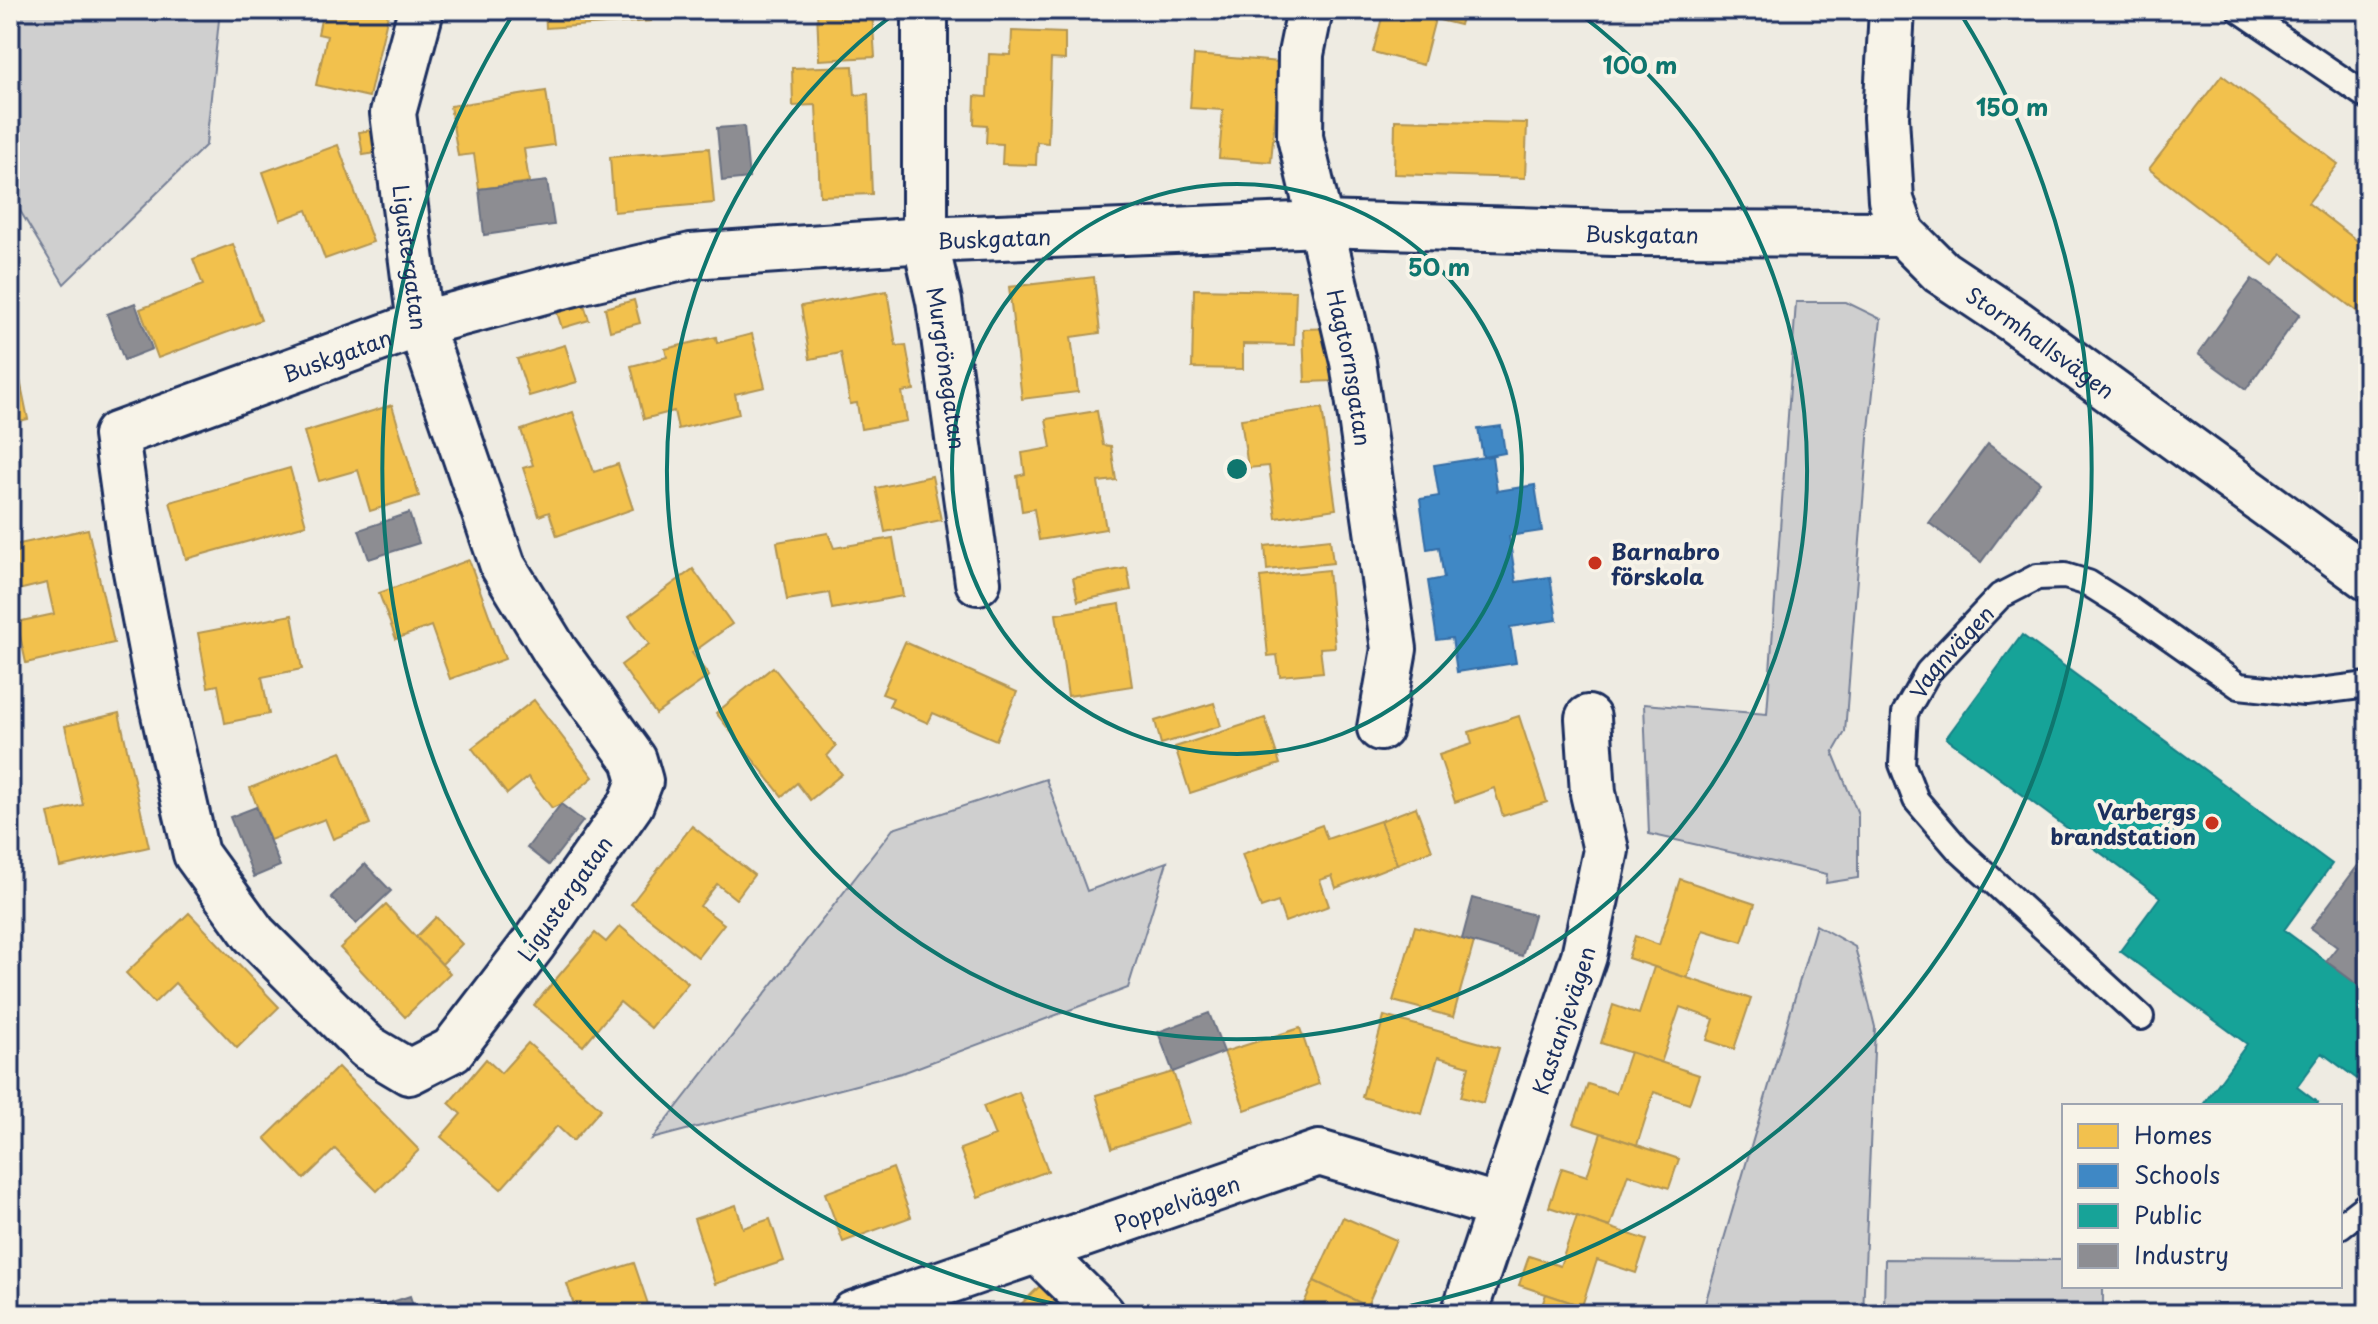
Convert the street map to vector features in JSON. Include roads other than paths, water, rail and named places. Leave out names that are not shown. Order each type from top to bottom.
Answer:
[{"type":"street","name":"Ligustergatan","points":[[116,435],[134,565],[196,854],[254,934],[367,1047],[409,1072],[452,1050],[534,943],[631,804],[640,781],[634,760],[555,651],[503,566],[420,324],[393,113],[421,10]]},
{"type":"street","name":"Murgrönegatan","points":[[925,10],[925,240],[939,301],[978,582]]},
{"type":"street","name":"Hagtornsgatan","points":[[1310,10],[1301,54],[1300,137],[1353,362],[1394,649],[1380,728]]},
{"type":"street","name":"Stormhallsvägen","points":[[1892,10],[1886,117],[1891,200],[1903,234],[1941,272],[2016,322],[2368,578]]},
{"type":"street","name":"Buskgatan","points":[[116,435],[420,324],[691,256],[925,240],[1321,224],[1613,233],[1903,234]]},
{"type":"street","name":"Kastanjevägen","points":[[1464,1314],[1584,956],[1606,850],[1593,793],[1588,718]]},
{"type":"street","name":"Poppelvägen","points":[[853,1314],[1319,1153],[1500,1207]]},
{"type":"street","points":[[1038,1251],[1102,1314]]},
{"type":"lane","points":[[2240,10],[2368,97]]},
{"type":"lane","name":"Vagnvägen","points":[[2141,1017],[1958,849],[1916,800],[1902,764],[1905,713],[1928,672],[2000,596],[2037,577],[2065,576],[2088,583],[2110,596],[2239,686],[2304,693],[2368,685]]},
{"type":"lane","points":[[2342,1224],[2368,1204]]},
{"type":"place","name":"Barnabro förskola","points":[[1595,563]]},
{"type":"place","name":"Varbergs brandstation","points":[[2212,823]]}]
